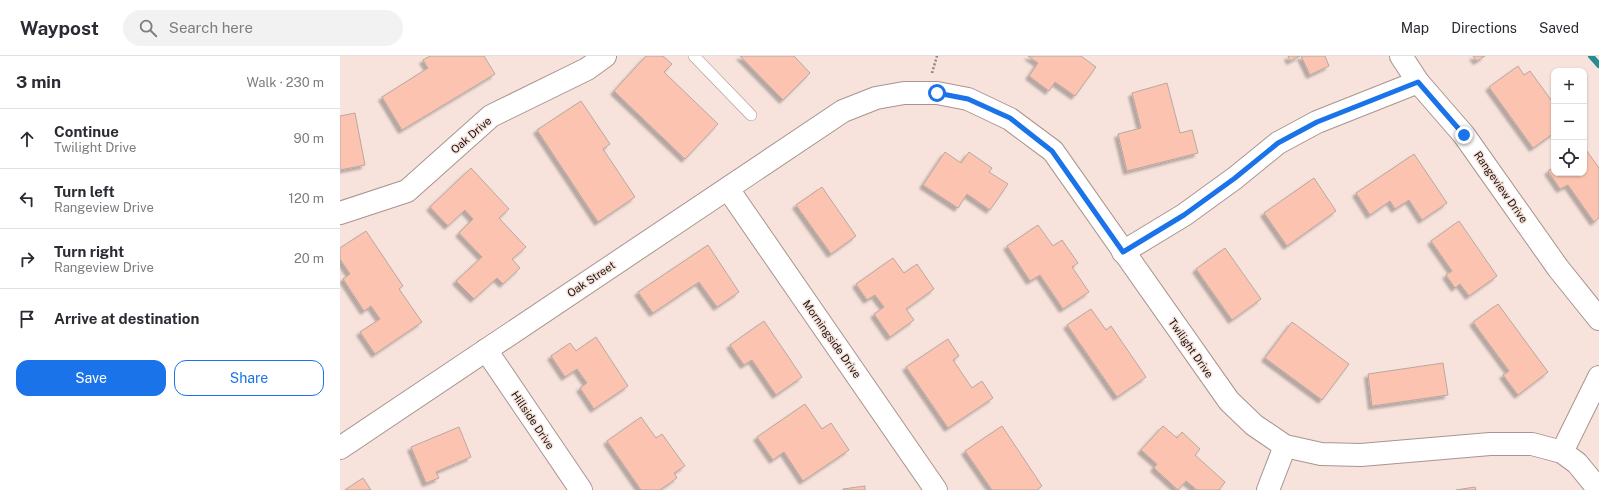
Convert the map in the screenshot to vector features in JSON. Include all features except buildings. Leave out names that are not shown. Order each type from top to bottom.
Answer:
[{"type":"street","name":"Oak Drive","points":[[340,214],[407,191],[491,116],[587,69],[605,56]]},
{"type":"street","name":"Rangeview Drive","points":[[1401,56],[1418,82],[1464,135],[1558,268],[1599,319]]},
{"type":"street","points":[[1123,252],[1184,215],[1235,178],[1278,143],[1317,122],[1418,82]]},
{"type":"street","name":"Twilight Drive","points":[[843,110],[876,98],[904,93],[937,93],[968,99],[1010,118],[1052,151],[1229,401],[1254,425],[1284,446],[1321,454],[1361,455],[1490,444],[1532,444],[1562,452],[1577,463],[1599,490]]},
{"type":"street","name":"Oak Street","points":[[340,448],[728,189],[843,110]]},
{"type":"street","name":"Morningside Drive","points":[[728,189],[936,490]]},
{"type":"street","name":"Hillside Drive","points":[[486,350],[581,490]]},
{"type":"street","points":[[1562,452],[1599,377]]},
{"type":"street","points":[[1268,490],[1284,446]]},
{"type":"lane","points":[[694,56],[751,115]]},
{"type":"path","points":[[932,75],[937,56]]},
{"type":"waterway","points":[[1591,56],[1599,65]]},
{"type":"route","points":[[937,93],[968,99],[1010,118],[1052,151],[1123,252],[1184,215],[1235,178],[1278,143],[1317,122],[1418,82],[1464,135]]}]
